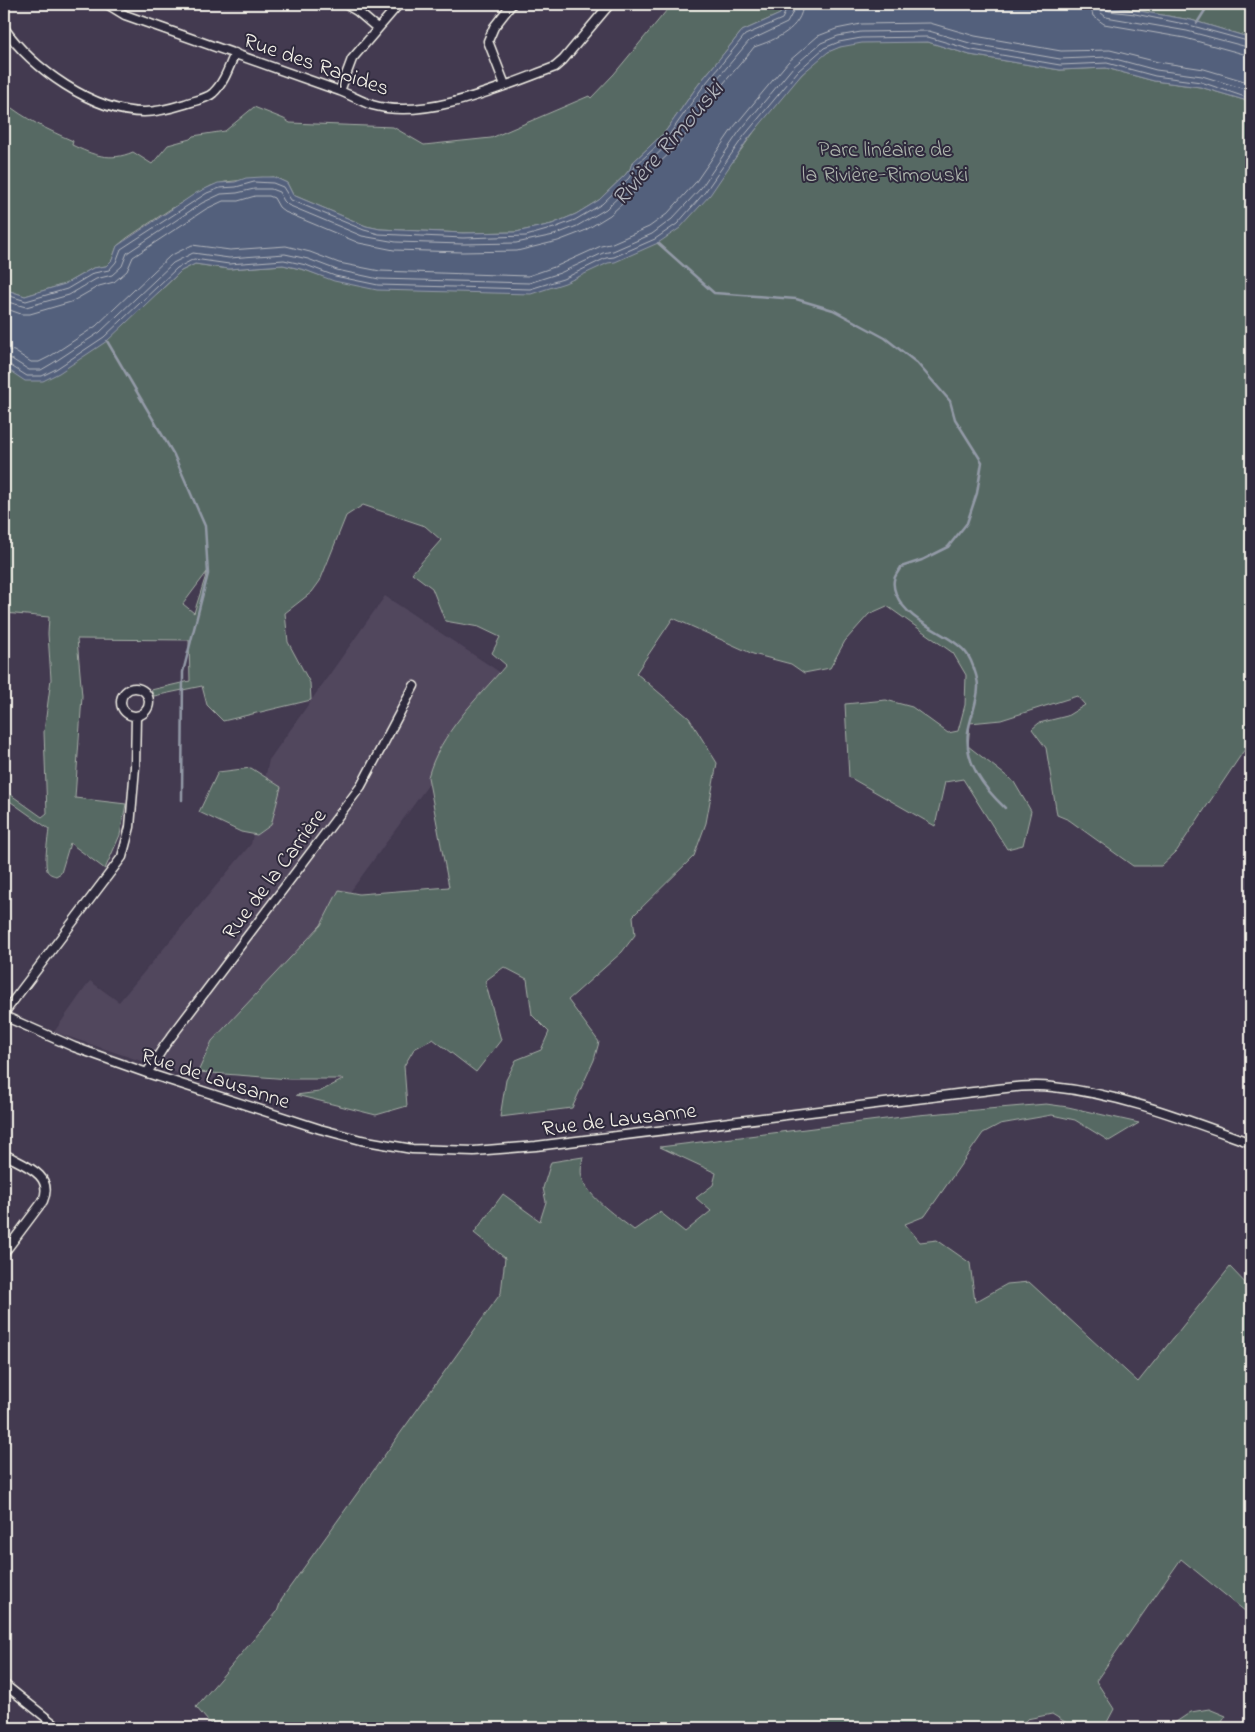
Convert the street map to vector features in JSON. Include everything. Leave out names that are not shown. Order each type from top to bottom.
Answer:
[{"type":"street","points":[[345,4],[378,28]]},
{"type":"street","points":[[340,91],[352,59],[399,4]]},
{"type":"street","points":[[505,85],[488,41],[494,27],[512,4]]},
{"type":"street","name":"Rue des Rapides","points":[[111,5],[125,15],[340,91],[372,105],[412,108],[432,107],[459,100],[555,67],[610,4]]},
{"type":"street","points":[[4,28],[38,66],[63,84],[93,99],[121,109],[144,112],[166,110],[212,95],[222,84],[235,53]]},
{"type":"street","name":"Rue de la Carrière","points":[[147,1073],[165,1045],[361,786],[414,686]]},
{"type":"street","points":[[4,1015],[122,857],[130,827],[135,767],[136,716]]},
{"type":"street","name":"Rue de Lausanne","points":[[4,1015],[74,1047],[147,1073],[320,1129],[361,1140],[412,1149],[474,1151],[536,1146],[974,1092],[1035,1087],[1052,1087],[1090,1093],[1161,1111],[1251,1143]]},
{"type":"street","points":[[4,1154],[35,1171],[44,1180],[47,1192],[43,1201],[4,1253]]},
{"type":"street","points":[[4,1684],[59,1728]]},
{"type":"shaded area","points":[[385,596],[507,677],[210,1084],[54,1032],[90,981],[119,1002],[251,844],[269,760]]},
{"type":"green space","points":[[658,4],[669,6],[670,4],[787,4],[780,14],[742,31],[698,85],[665,132],[632,163],[625,175],[599,200],[576,214],[552,224],[516,232],[463,233],[380,229],[366,226],[293,195],[287,183],[274,177],[225,182],[211,186],[169,210],[127,238],[117,246],[112,260],[106,266],[93,268],[65,284],[25,296],[4,289],[4,102],[37,124],[73,141],[72,145],[87,152],[117,157],[133,152],[152,164],[168,145],[190,139],[193,136],[225,131],[254,107],[290,123],[393,127],[424,145],[491,138],[589,96],[591,98],[614,74],[667,10]]},
{"type":"green space","points":[[1099,4],[1251,4],[1251,38],[1191,20]]},
{"type":"green space","name":"Parc linéaire de la Rivière-Rimouski","points":[[863,42],[928,42],[970,55],[1060,70],[1106,68],[1154,81],[1200,87],[1244,100],[1251,104],[1251,740],[1176,852],[1161,866],[1133,866],[1069,820],[1057,815],[1046,748],[1032,729],[1039,723],[1067,716],[1085,705],[1077,696],[1001,720],[970,723],[968,746],[1014,782],[1031,811],[1023,845],[1007,849],[963,779],[945,782],[935,826],[849,777],[845,704],[886,700],[912,707],[948,733],[958,731],[965,705],[966,675],[953,653],[887,606],[869,614],[845,641],[830,668],[804,673],[791,664],[753,654],[673,618],[636,673],[689,718],[717,763],[706,823],[694,856],[633,916],[635,935],[622,952],[568,1000],[599,1042],[594,1060],[572,1108],[500,1117],[506,1080],[516,1060],[541,1050],[549,1032],[532,1015],[527,979],[504,967],[485,981],[501,1040],[476,1072],[433,1039],[414,1049],[404,1066],[407,1106],[376,1115],[296,1095],[319,1092],[344,1079],[289,1079],[198,1072],[212,1041],[321,925],[339,890],[359,894],[449,887],[428,777],[441,746],[450,731],[506,665],[492,653],[500,637],[479,627],[445,621],[432,588],[412,573],[441,540],[425,526],[363,505],[346,516],[320,581],[312,592],[285,613],[288,642],[310,683],[311,700],[223,721],[207,705],[202,686],[154,696],[151,690],[190,681],[189,640],[77,639],[82,696],[75,798],[126,804],[120,835],[105,869],[70,843],[61,873],[56,876],[51,874],[47,870],[46,861],[49,829],[4,797],[4,790],[42,817],[47,813],[44,732],[51,679],[48,634],[49,617],[4,613],[4,361],[158,293],[181,271],[195,264],[229,269],[283,265],[356,283],[725,172],[770,110],[820,57],[839,47]],"holes":[[[207,572],[194,613],[183,604]]]},
{"type":"green space","points":[[251,768],[281,787],[271,825],[257,835],[241,832],[199,812],[218,772]]},
{"type":"green space","points":[[1046,1104],[1139,1123],[1109,1141],[1075,1120],[1052,1115],[1000,1124],[983,1133],[925,1216],[905,1224],[920,1242],[937,1240],[970,1263],[975,1302],[1007,1284],[1029,1282],[1138,1382],[1230,1267],[1251,1289],[1251,1616],[1181,1559],[1096,1681],[1114,1709],[1104,1728],[1070,1728],[1070,1725],[1052,1714],[1027,1719],[1019,1728],[214,1728],[196,1707],[277,1612],[282,1598],[501,1293],[505,1258],[474,1233],[503,1194],[540,1221],[546,1202],[543,1188],[551,1162],[583,1157],[581,1175],[585,1185],[604,1206],[634,1230],[660,1212],[685,1232],[711,1211],[696,1198],[713,1185],[716,1173],[660,1147],[918,1115]]},
{"type":"green space","points":[[1209,1709],[1226,1716],[1218,1728],[1154,1728],[1156,1725],[1173,1724],[1191,1712]]},
{"type":"water","name":"Rivière Rimouski","points":[[787,4],[1099,4],[1191,20],[1251,38],[1251,104],[1244,100],[1200,87],[1154,81],[1106,68],[1060,70],[970,55],[928,42],[862,43],[840,47],[828,52],[802,74],[748,139],[710,195],[680,228],[658,243],[565,283],[531,294],[377,290],[334,281],[305,270],[283,265],[229,269],[195,264],[181,271],[107,341],[59,373],[43,381],[25,381],[4,367],[4,289],[25,296],[65,284],[93,268],[106,266],[112,260],[117,246],[196,193],[218,183],[235,182],[246,178],[274,177],[287,183],[293,195],[366,226],[380,229],[463,233],[516,232],[552,224],[576,214],[599,200],[625,175],[632,163],[665,132],[698,85],[742,31],[780,14]]},
{"type":"waterway","points":[[1197,23],[1209,4]]},
{"type":"waterway","points":[[658,243],[714,293],[796,299],[833,310],[885,338],[917,363],[950,401],[955,419],[982,462],[977,493],[967,523],[948,547],[922,560],[901,567],[895,578],[894,587],[903,606],[912,615],[957,644],[971,661],[978,687],[968,732],[969,754],[977,774],[1005,808]]},
{"type":"waterway","points":[[107,341],[174,455],[205,526],[208,574],[183,672],[182,800]]}]
